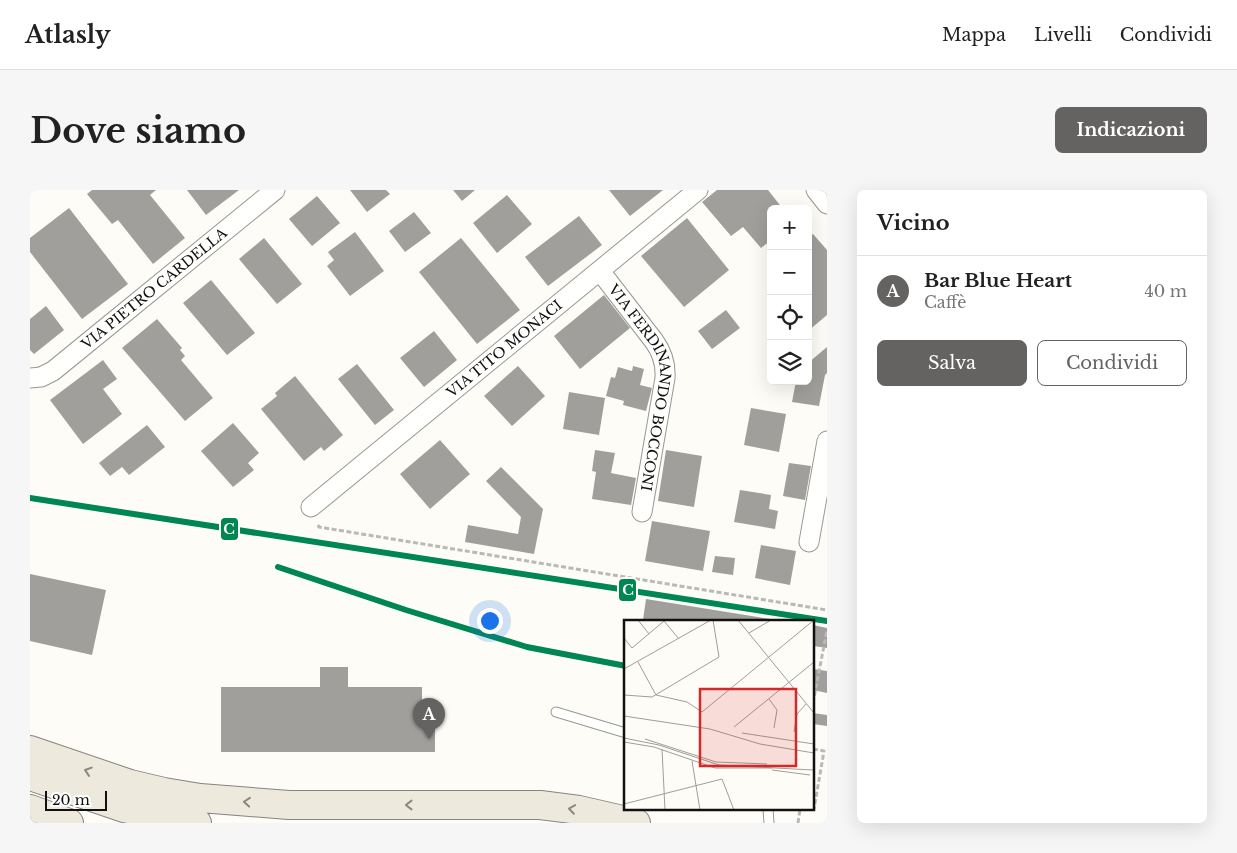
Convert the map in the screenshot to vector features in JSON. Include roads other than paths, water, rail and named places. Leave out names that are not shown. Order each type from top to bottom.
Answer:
[{"type":"main road","points":[[30,750],[130,784],[188,797],[289,805],[540,805],[579,810],[636,823]]},
{"type":"main road","points":[[30,776],[124,808],[197,823]]},
{"type":"main road","points":[[30,809],[69,823]]},
{"type":"street","name":"VIA PIETRO CARDELLA","points":[[30,378],[41,377],[53,371],[275,190]]},
{"type":"street","name":"VIA TITO MONACI","points":[[311,507],[698,190]]},
{"type":"street","points":[[816,190],[827,204]]},
{"type":"street","name":"VIA FERDINANDO BOCCONI","points":[[600,271],[658,346],[665,365],[665,378],[642,512]]},
{"type":"street","points":[[809,542],[827,441]]},
{"type":"lane","points":[[556,712],[624,732]]},
{"type":"lane","points":[[768,810],[769,823]]},
{"type":"place","name":"Bar Blue Heart","points":[[429,739]]}]
